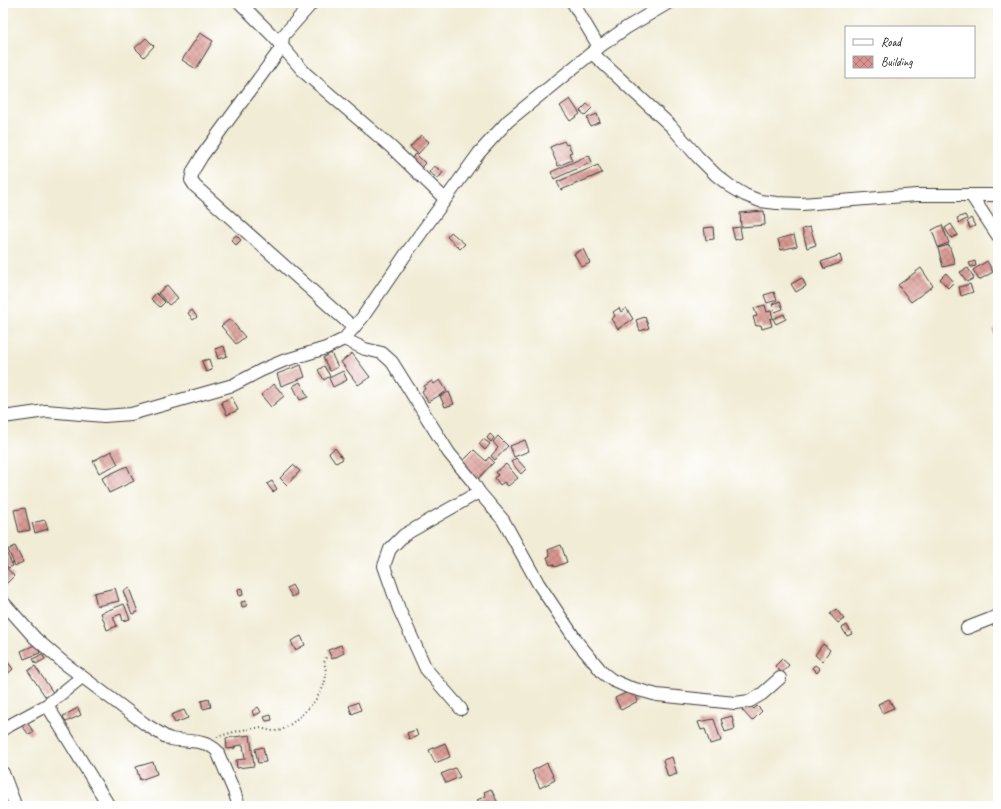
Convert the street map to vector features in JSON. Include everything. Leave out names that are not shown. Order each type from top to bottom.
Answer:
[{"type":"street","points":[[240,3],[273,36],[305,73],[391,147],[445,199]]},
{"type":"street","points":[[312,3],[283,36],[282,47],[202,156],[193,171],[191,180],[195,186],[354,328]]},
{"type":"street","points":[[573,3],[595,50],[672,126],[697,156],[716,175],[745,195],[760,201],[802,204],[918,195],[998,195]]},
{"type":"street","points":[[3,417],[46,412],[104,416],[131,414],[234,385],[283,361],[326,348],[344,339],[362,318],[479,153],[508,122],[595,50],[626,28],[668,3]]},
{"type":"street","points":[[971,195],[998,236]]},
{"type":"street","points":[[344,339],[365,349],[382,353],[392,362],[449,453],[502,520],[538,584],[578,643],[603,673],[612,680],[628,687],[657,695],[735,703],[750,701],[762,694],[780,678]]},
{"type":"street","points":[[461,709],[426,669],[399,609],[384,566],[390,550],[404,535],[479,492]]},
{"type":"street","points":[[3,602],[35,638],[82,677],[145,724],[166,737],[176,740],[206,744],[212,747],[217,752],[239,806]]},
{"type":"street","points":[[967,628],[998,616]]},
{"type":"street","points":[[3,729],[47,705],[82,677]]},
{"type":"street","points":[[47,705],[108,806]]},
{"type":"street","points":[[3,773],[14,802]]},
{"type":"path","points":[[206,744],[219,736],[249,729],[261,728],[273,731],[280,730],[288,726],[317,699],[325,678],[326,668],[324,663],[326,657]]},
{"type":"building","points":[[200,33],[213,41],[196,69],[182,60]]},
{"type":"building","points":[[146,38],[154,46],[144,57],[135,48]]},
{"type":"building","points":[[570,99],[580,114],[570,121],[560,106]]},
{"type":"building","points":[[587,104],[592,108],[585,115],[580,111]]},
{"type":"building","points":[[597,114],[600,122],[590,126],[587,118]]},
{"type":"building","points":[[421,135],[429,142],[418,154],[410,147]]},
{"type":"building","points":[[564,141],[566,145],[568,144],[572,152],[569,153],[572,160],[558,166],[550,147]]},
{"type":"building","points":[[416,154],[425,163],[421,168],[411,159]]},
{"type":"building","points":[[589,155],[592,162],[554,179],[551,172]]},
{"type":"building","points":[[598,165],[602,173],[561,190],[557,182]]},
{"type":"building","points":[[434,166],[443,172],[438,179],[429,172]]},
{"type":"building","points":[[764,211],[765,225],[741,227],[740,213]]},
{"type":"building","points":[[965,215],[967,219],[959,223],[957,218]]},
{"type":"building","points":[[971,218],[975,226],[970,228],[967,221]]},
{"type":"building","points":[[951,224],[958,235],[951,238],[945,228]]},
{"type":"building","points":[[942,225],[949,243],[938,247],[932,230]]},
{"type":"building","points":[[713,227],[714,239],[706,240],[704,228]]},
{"type":"building","points":[[740,227],[742,238],[735,240],[732,228]]},
{"type":"building","points":[[810,227],[816,245],[807,248],[802,229]]},
{"type":"building","points":[[451,232],[465,244],[460,249],[447,237]]},
{"type":"building","points":[[236,235],[241,240],[236,245],[231,240]]},
{"type":"building","points":[[794,235],[797,246],[781,250],[778,239]]},
{"type":"building","points":[[949,245],[955,264],[943,267],[938,248]]},
{"type":"building","points":[[583,249],[590,263],[582,267],[574,254]]},
{"type":"building","points":[[840,255],[842,262],[824,269],[821,262]]},
{"type":"building","points":[[975,261],[976,266],[971,267],[969,263]]},
{"type":"building","points":[[987,261],[993,272],[979,280],[973,270]]},
{"type":"building","points":[[921,268],[933,286],[911,302],[898,285]]},
{"type":"building","points":[[968,268],[974,278],[967,282],[960,272]]},
{"type":"building","points":[[946,273],[954,282],[948,288],[940,279]]},
{"type":"building","points":[[802,278],[806,286],[796,292],[791,284]]},
{"type":"building","points":[[970,284],[973,292],[961,296],[959,287]]},
{"type":"building","points":[[167,285],[178,298],[169,305],[158,293]]},
{"type":"building","points":[[774,292],[777,300],[767,303],[764,295]]},
{"type":"building","points":[[156,293],[165,302],[160,307],[151,299]]},
{"type":"building","points":[[780,301],[783,309],[775,312],[772,304]]},
{"type":"building","points":[[765,305],[767,312],[771,311],[773,318],[770,319],[772,326],[762,329],[761,325],[756,326],[753,317],[757,316],[754,308]]},
{"type":"building","points":[[619,308],[621,312],[626,308],[633,319],[618,329],[611,319],[615,316],[613,312]]},
{"type":"building","points":[[192,310],[197,317],[193,320],[188,313]]},
{"type":"building","points":[[784,314],[786,319],[776,324],[773,319]]},
{"type":"building","points":[[645,317],[649,328],[640,331],[636,320]]},
{"type":"building","points":[[230,319],[245,337],[236,344],[221,326]]},
{"type":"building","points":[[998,326],[998,338],[993,330]]},
{"type":"building","points":[[224,346],[227,356],[218,359],[215,349]]},
{"type":"building","points":[[331,353],[338,367],[330,371],[323,358]]},
{"type":"building","points":[[352,353],[370,377],[358,385],[341,362]]},
{"type":"building","points":[[209,359],[212,370],[206,372],[202,361]]},
{"type":"building","points":[[301,365],[305,377],[281,386],[277,374]]},
{"type":"building","points":[[324,366],[330,376],[324,380],[318,370]]},
{"type":"building","points":[[343,371],[347,380],[333,387],[329,378]]},
{"type":"building","points":[[440,380],[447,391],[428,402],[422,391],[425,389],[424,386],[432,381],[434,384]]},
{"type":"building","points":[[300,382],[308,397],[300,400],[293,386]]},
{"type":"building","points":[[274,384],[284,396],[271,407],[261,395]]},
{"type":"building","points":[[449,392],[454,404],[445,407],[440,396]]},
{"type":"building","points":[[232,397],[238,410],[227,415],[221,402]]},
{"type":"building","points":[[490,434],[494,438],[491,442],[487,438]]},
{"type":"building","points":[[498,436],[508,446],[495,460],[491,456],[498,448],[493,442]]},
{"type":"building","points":[[483,439],[490,444],[485,450],[479,444]]},
{"type":"building","points":[[525,440],[529,451],[514,457],[510,446]]},
{"type":"building","points":[[335,448],[343,459],[336,463],[329,453]]},
{"type":"building","points":[[474,450],[486,461],[489,457],[494,462],[478,479],[461,463]]},
{"type":"building","points":[[111,451],[118,464],[99,473],[93,461]]},
{"type":"building","points":[[516,458],[526,469],[521,474],[511,462]]},
{"type":"building","points":[[506,464],[518,478],[508,486],[504,482],[500,485],[495,478],[498,475],[496,472]]},
{"type":"building","points":[[293,465],[300,471],[287,485],[280,478]]},
{"type":"building","points":[[127,466],[134,481],[109,493],[102,478]]},
{"type":"building","points":[[272,481],[277,489],[273,492],[267,484]]},
{"type":"building","points":[[25,508],[30,530],[19,532],[14,510]]},
{"type":"building","points":[[45,520],[48,529],[35,533],[32,523]]},
{"type":"building","points":[[561,545],[567,562],[555,567],[553,564],[550,565],[547,557],[550,556],[548,550]]},
{"type":"building","points":[[15,546],[23,562],[15,566],[8,550]]},
{"type":"building","points":[[6,552],[13,566],[8,568],[3,559],[3,553]]},
{"type":"building","points":[[3,564],[14,576],[5,585],[3,582]]},
{"type":"building","points":[[292,585],[297,594],[292,597],[287,588]]},
{"type":"building","points":[[115,588],[119,601],[97,606],[94,593]]},
{"type":"building","points":[[129,588],[138,612],[132,614],[123,591]]},
{"type":"building","points":[[242,588],[243,595],[239,596],[238,589]]},
{"type":"building","points":[[246,601],[247,606],[242,607],[241,602]]},
{"type":"building","points":[[124,604],[130,619],[123,621],[121,614],[113,617],[117,626],[107,630],[101,613]]},
{"type":"building","points":[[836,609],[844,619],[838,623],[830,614]]},
{"type":"building","points":[[847,625],[852,634],[847,636],[842,628]]},
{"type":"building","points":[[301,636],[305,645],[295,650],[291,641]]},
{"type":"building","points":[[37,644],[40,653],[24,659],[21,651]]},
{"type":"building","points":[[823,644],[830,650],[822,661],[815,655]]},
{"type":"building","points":[[341,645],[344,653],[332,659],[328,650]]},
{"type":"building","points":[[42,654],[45,659],[36,664],[33,659]]},
{"type":"building","points":[[782,659],[789,665],[782,673],[775,666]]},
{"type":"building","points":[[7,661],[13,669],[3,678],[3,664]]},
{"type":"building","points":[[815,665],[820,669],[817,673],[812,668]]},
{"type":"building","points":[[35,666],[54,694],[47,699],[28,671]]},
{"type":"building","points":[[632,690],[638,701],[621,710],[615,698]]},
{"type":"building","points":[[209,699],[211,707],[203,709],[201,701]]},
{"type":"building","points":[[889,699],[894,708],[882,713],[878,704]]},
{"type":"building","points":[[358,702],[361,710],[352,714],[349,706]]},
{"type":"building","points":[[749,704],[754,709],[757,706],[762,711],[752,721],[742,710]]},
{"type":"building","points":[[258,707],[261,712],[254,716],[252,711]]},
{"type":"building","points":[[78,708],[81,715],[66,722],[63,716]]},
{"type":"building","points":[[184,710],[188,718],[175,723],[171,715]]},
{"type":"building","points":[[271,715],[272,720],[266,721],[264,717]]},
{"type":"building","points":[[732,716],[735,729],[725,732],[721,719]]},
{"type":"building","points":[[714,719],[721,741],[710,744],[705,729],[701,730],[698,722]]},
{"type":"building","points":[[25,720],[34,732],[29,735],[20,723]]},
{"type":"building","points":[[416,730],[418,736],[409,739],[407,733]]},
{"type":"building","points":[[250,735],[254,766],[237,768],[236,760],[245,759],[243,745],[227,749],[226,738]]},
{"type":"building","points":[[445,743],[450,757],[435,763],[429,750]]},
{"type":"building","points":[[263,747],[266,762],[258,763],[255,749]]},
{"type":"building","points":[[672,757],[677,774],[668,777],[663,760]]},
{"type":"building","points":[[153,762],[157,774],[140,780],[136,767]]},
{"type":"building","points":[[547,763],[555,780],[540,788],[532,771]]},
{"type":"building","points":[[455,768],[460,777],[446,783],[441,774]]},
{"type":"building","points":[[491,789],[499,805],[480,806],[477,800],[486,796],[484,792]]}]
